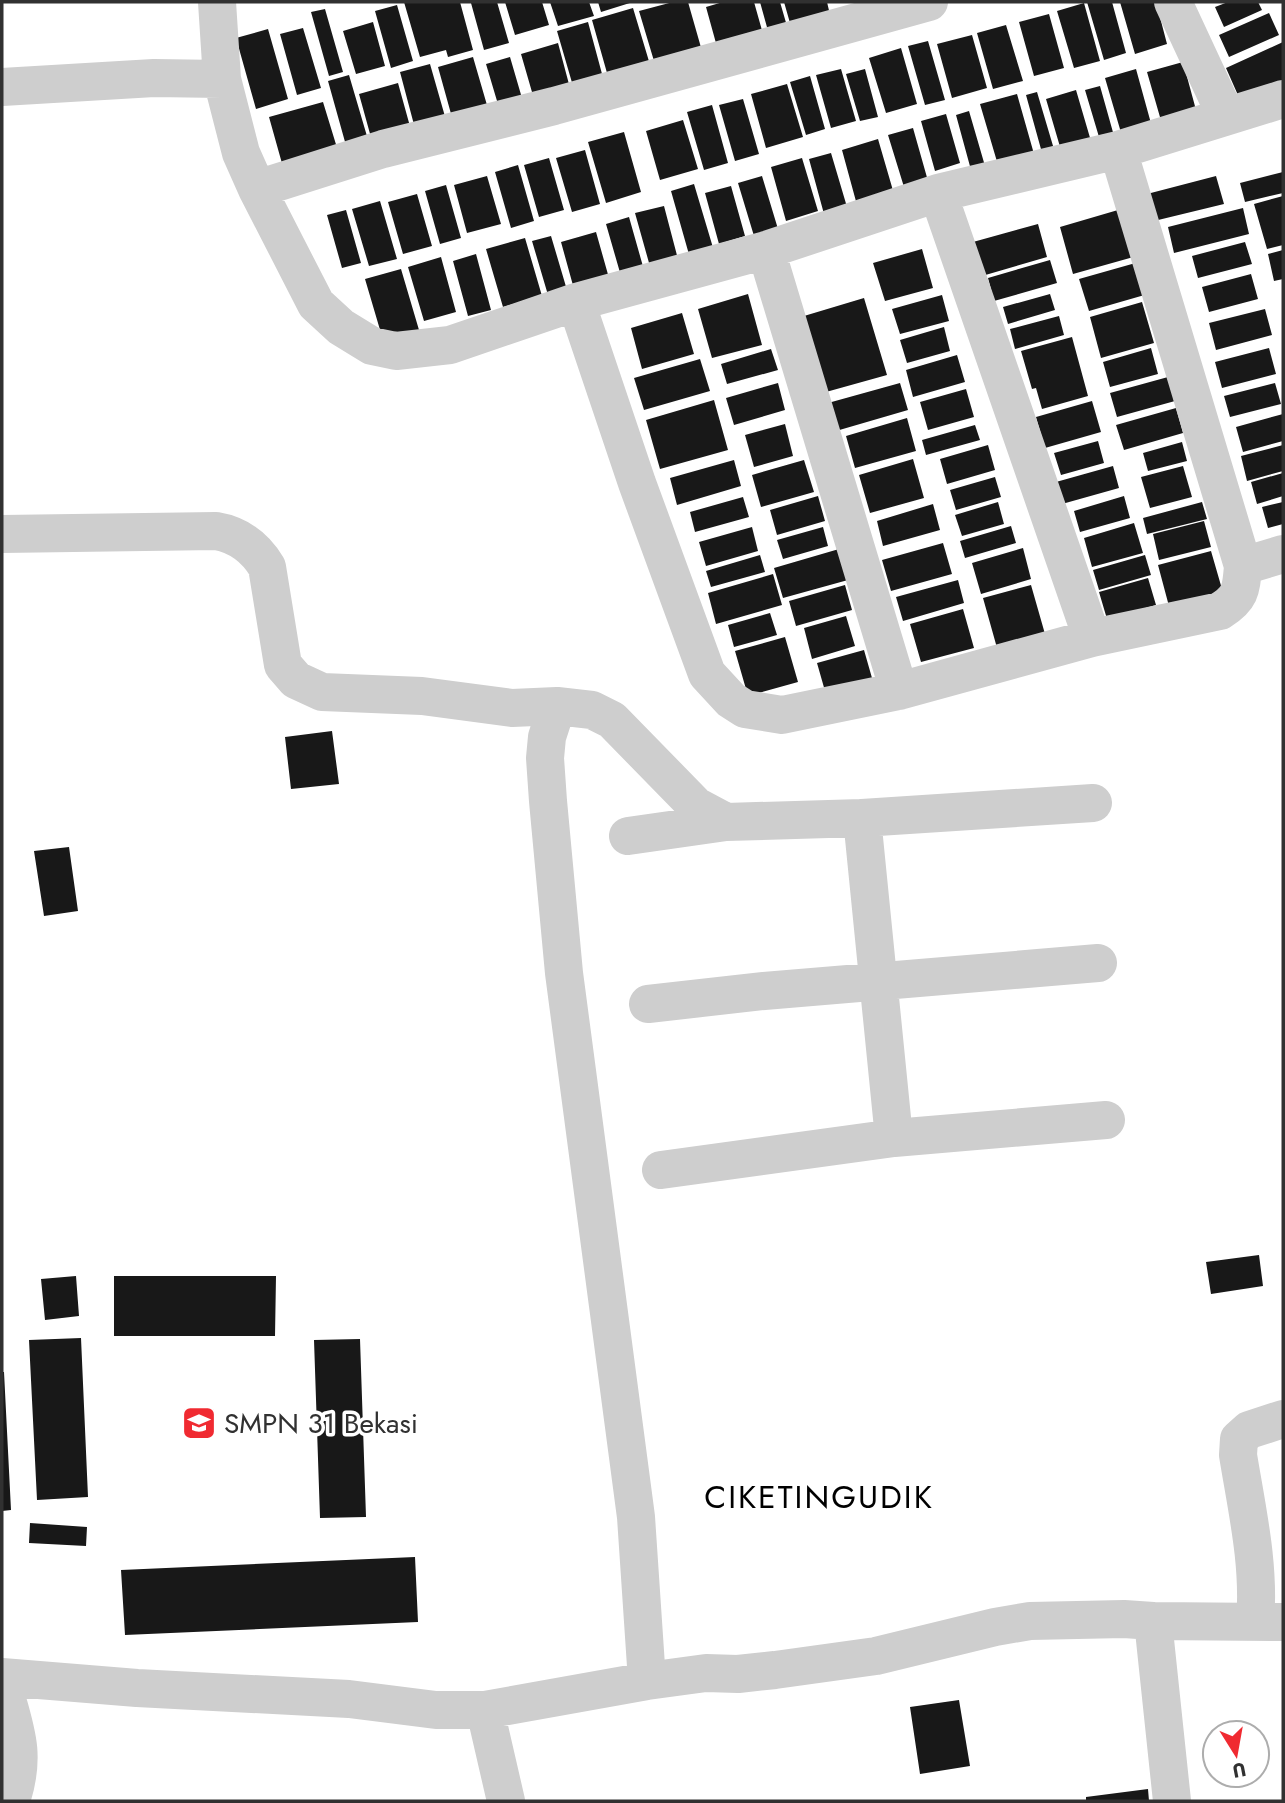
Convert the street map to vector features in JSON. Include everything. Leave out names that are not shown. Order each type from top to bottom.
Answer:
[{"type":"street","points":[[257,189],[383,149],[554,106],[929,2]]},
{"type":"street","points":[[1173,2],[1226,116]]},
{"type":"street","points":[[227,4],[222,79],[241,153],[257,189],[316,304],[341,327],[372,346],[396,351],[450,345],[576,302],[766,250],[938,193],[1118,150],[1283,99]]},
{"type":"street","points":[[2,88],[154,78],[222,79]]},
{"type":"street","points":[[576,302],[637,483],[707,674],[719,688],[745,709],[782,715],[899,691],[1092,638],[1220,611],[1234,602],[1241,584],[1243,566],[1118,150]]},
{"type":"street","points":[[938,193],[1092,638]]},
{"type":"street","points":[[766,250],[899,691]]},
{"type":"street","points":[[2,534],[231,533],[259,554],[267,567],[283,664],[290,675],[303,684],[322,692],[422,696],[512,708],[557,706],[592,710],[612,720],[696,806],[726,822]]},
{"type":"street","points":[[1243,566],[1283,554]]},
{"type":"street","points":[[557,706],[547,737],[545,758],[548,801],[564,973],[636,1517],[647,1681]]},
{"type":"street","points":[[628,836],[726,822],[862,818],[1093,803]]},
{"type":"street","points":[[862,818],[894,1138]]},
{"type":"street","points":[[648,1004],[764,991],[1098,963]]},
{"type":"street","points":[[661,1170],[894,1138],[1106,1120]]},
{"type":"street","points":[[1269,1622],[1257,1601],[1255,1558],[1238,1455],[1239,1439],[1249,1430],[1283,1419]]},
{"type":"street","points":[[2,1799],[10,1801],[20,1762],[15,1728],[2,1680],[349,1699],[436,1710],[485,1710],[706,1672],[738,1674],[876,1656],[1030,1621],[1124,1619],[1269,1622]]},
{"type":"street","points":[[1153,1621],[1171,1801]]},
{"type":"street","points":[[485,1710],[506,1801]]},
{"type":"building","points":[[404,2],[460,2],[473,50],[448,57],[446,50],[420,57]]},
{"type":"building","points":[[497,2],[509,43],[484,50],[471,3]]},
{"type":"building","points":[[505,2],[542,2],[549,25],[515,35]]},
{"type":"building","points":[[550,2],[589,2],[594,16],[558,26]]},
{"type":"building","points":[[598,2],[633,2],[601,12]]},
{"type":"building","points":[[673,2],[688,2],[704,58],[657,71],[639,11]]},
{"type":"building","points":[[723,2],[754,2],[765,41],[719,54],[706,7]]},
{"type":"building","points":[[760,2],[780,2],[789,33],[770,38]]},
{"type":"building","points":[[784,2],[827,2],[831,19],[792,30]]},
{"type":"building","points":[[1087,2],[1112,2],[1126,53],[1104,60]]},
{"type":"building","points":[[1120,2],[1156,2],[1167,44],[1135,54]]},
{"type":"building","points":[[1228,2],[1258,2],[1262,10],[1224,27],[1215,7]]},
{"type":"building","points":[[1084,3],[1100,61],[1074,68],[1057,11]]},
{"type":"building","points":[[397,5],[413,61],[391,68],[375,11]]},
{"type":"building","points":[[633,8],[651,68],[609,80],[592,20]]},
{"type":"building","points":[[325,9],[343,72],[329,76],[311,12]]},
{"type":"building","points":[[1269,13],[1279,35],[1229,57],[1219,35]]},
{"type":"building","points":[[1049,14],[1064,68],[1034,76],[1019,22]]},
{"type":"building","points":[[373,22],[385,66],[356,74],[343,31]]},
{"type":"building","points":[[588,22],[605,85],[575,93],[557,31]]},
{"type":"building","points":[[1006,25],[1023,81],[993,89],[977,33]]},
{"type":"building","points":[[303,28],[321,88],[297,95],[280,34]]},
{"type":"building","points":[[268,29],[288,99],[256,109],[236,38]]},
{"type":"building","points":[[972,35],[987,88],[952,98],[937,44]]},
{"type":"building","points":[[928,41],[945,100],[925,105],[908,46]]},
{"type":"building","points":[[1283,42],[1283,82],[1241,102],[1226,68]]},
{"type":"building","points":[[558,43],[570,88],[534,99],[521,54]]},
{"type":"building","points":[[901,48],[917,104],[886,113],[869,58]]},
{"type":"building","points":[[473,57],[489,112],[453,121],[438,67]]},
{"type":"building","points":[[510,57],[524,105],[500,111],[486,64]]},
{"type":"building","points":[[1183,62],[1199,121],[1164,131],[1147,72]]},
{"type":"building","points":[[430,64],[448,127],[417,136],[400,72]]},
{"type":"building","points":[[841,69],[856,121],[831,128],[816,75]]},
{"type":"building","points":[[865,69],[878,117],[860,121],[846,74]]},
{"type":"building","points":[[1136,69],[1152,127],[1122,136],[1105,78]]},
{"type":"building","points":[[349,75],[369,143],[347,149],[328,81]]},
{"type":"building","points":[[810,76],[825,129],[806,135],[790,82]]},
{"type":"building","points":[[398,83],[411,130],[372,141],[359,94]]},
{"type":"building","points":[[787,84],[803,137],[766,148],[751,94]]},
{"type":"building","points":[[1100,86],[1116,143],[1102,147],[1085,90]]},
{"type":"building","points":[[1076,90],[1093,148],[1063,157],[1046,99]]},
{"type":"building","points":[[1037,92],[1056,156],[1044,160],[1026,95]]},
{"type":"building","points":[[1017,94],[1034,154],[998,165],[980,104]]},
{"type":"building","points":[[743,99],[759,154],[735,161],[719,105]]},
{"type":"building","points":[[323,102],[338,151],[283,167],[269,117]]},
{"type":"building","points":[[712,105],[728,163],[704,170],[687,112]]},
{"type":"building","points":[[969,111],[985,166],[971,170],[956,115]]},
{"type":"building","points":[[946,114],[960,163],[935,171],[921,121]]},
{"type":"building","points":[[683,120],[698,169],[660,180],[646,131]]},
{"type":"building","points":[[913,128],[928,181],[904,187],[888,135]]},
{"type":"building","points":[[624,132],[641,192],[606,203],[588,142]]},
{"type":"building","points":[[878,139],[894,194],[857,205],[842,150]]},
{"type":"building","points":[[585,150],[600,204],[572,212],[556,158]]},
{"type":"building","points":[[831,153],[847,207],[824,214],[809,159]]},
{"type":"building","points":[[549,158],[564,210],[539,217],[524,165]]},
{"type":"building","points":[[802,158],[818,211],[786,221],[771,167]]},
{"type":"building","points":[[518,165],[534,221],[511,228],[495,172]]},
{"type":"building","points":[[1283,172],[1283,193],[1245,202],[1240,183]]},
{"type":"building","points":[[487,176],[501,224],[467,233],[454,185]]},
{"type":"building","points":[[762,176],[778,229],[754,236],[738,183]]},
{"type":"building","points":[[1216,176],[1224,204],[1154,221],[1147,194]]},
{"type":"building","points":[[694,184],[714,251],[690,258],[671,191]]},
{"type":"building","points":[[446,185],[461,238],[440,244],[425,191]]},
{"type":"building","points":[[731,186],[745,236],[719,244],[705,193]]},
{"type":"building","points":[[417,194],[432,246],[403,254],[388,202]]},
{"type":"building","points":[[1283,196],[1283,245],[1267,249],[1254,204]]},
{"type":"building","points":[[380,201],[397,259],[369,266],[352,209]]},
{"type":"building","points":[[664,206],[679,263],[651,270],[635,213]]},
{"type":"building","points":[[1243,208],[1249,234],[1174,253],[1168,227]]},
{"type":"building","points":[[346,210],[361,263],[342,268],[327,215]]},
{"type":"building","points":[[1118,210],[1137,256],[1073,274],[1060,227]]},
{"type":"building","points":[[629,217],[644,270],[621,276],[606,224]]},
{"type":"building","points":[[1038,224],[1047,257],[982,276],[973,242]]},
{"type":"building","points":[[596,232],[609,278],[574,289],[561,242]]},
{"type":"building","points":[[551,236],[567,290],[548,295],[532,241]]},
{"type":"building","points":[[525,238],[542,296],[503,307],[486,249]]},
{"type":"building","points":[[1245,242],[1252,264],[1198,278],[1192,256]]},
{"type":"building","points":[[922,249],[933,288],[885,301],[873,263]]},
{"type":"building","points":[[1283,250],[1283,279],[1274,281],[1268,254]]},
{"type":"building","points":[[476,254],[491,310],[468,316],[453,261]]},
{"type":"building","points":[[441,257],[456,312],[424,321],[408,267]]},
{"type":"building","points":[[1050,260],[1057,283],[994,301],[988,278]]},
{"type":"building","points":[[1139,262],[1148,294],[1089,311],[1079,279]]},
{"type":"building","points":[[401,269],[419,330],[383,340],[365,279]]},
{"type":"building","points":[[1251,274],[1258,299],[1209,312],[1202,287]]},
{"type":"building","points":[[748,294],[762,345],[712,358],[698,309]]},
{"type":"building","points":[[1050,294],[1055,310],[1008,324],[1003,307]]},
{"type":"building","points":[[942,295],[949,321],[900,334],[892,309]]},
{"type":"building","points":[[864,298],[887,375],[826,392],[804,316]]},
{"type":"building","points":[[1142,302],[1154,343],[1101,358],[1090,317]]},
{"type":"building","points":[[1265,309],[1272,335],[1216,350],[1209,323]]},
{"type":"building","points":[[682,313],[694,354],[642,369],[631,328]]},
{"type":"building","points":[[1059,316],[1064,335],[1015,349],[1010,329]]},
{"type":"building","points":[[944,327],[950,351],[907,363],[900,340]]},
{"type":"building","points":[[1072,337],[1088,396],[1042,409],[1036,388],[1032,389],[1021,351]]},
{"type":"building","points":[[1151,348],[1158,374],[1110,387],[1103,362]]},
{"type":"building","points":[[1269,348],[1276,374],[1222,388],[1215,362]]},
{"type":"building","points":[[771,349],[778,370],[727,384],[721,364]]},
{"type":"building","points":[[957,355],[965,382],[913,397],[906,370]]},
{"type":"building","points":[[700,359],[710,391],[644,410],[634,378]]},
{"type":"building","points":[[1168,377],[1175,401],[1117,417],[1110,393]]},
{"type":"building","points":[[778,383],[785,410],[734,425],[726,398]]},
{"type":"building","points":[[900,383],[908,410],[836,431],[828,403]]},
{"type":"building","points":[[1275,383],[1281,404],[1230,417],[1224,396]]},
{"type":"building","points":[[966,389],[974,417],[928,430],[920,402]]},
{"type":"building","points":[[714,400],[728,450],[660,469],[646,420]]},
{"type":"building","points":[[1092,401],[1101,432],[1045,448],[1036,417]]},
{"type":"building","points":[[1176,408],[1183,433],[1124,450],[1116,425]]},
{"type":"building","points":[[1283,414],[1283,441],[1243,452],[1236,427]]},
{"type":"building","points":[[907,418],[916,451],[855,468],[846,436]]},
{"type":"building","points":[[785,424],[793,456],[754,467],[745,435]]},
{"type":"building","points":[[975,425],[980,440],[926,455],[922,440]]},
{"type":"building","points":[[1098,441],[1104,463],[1061,475],[1054,453]]},
{"type":"building","points":[[1182,442],[1187,461],[1148,471],[1143,453]]},
{"type":"building","points":[[988,445],[995,470],[947,484],[940,459]]},
{"type":"building","points":[[1283,445],[1283,471],[1247,481],[1241,456]]},
{"type":"building","points":[[913,459],[924,498],[870,513],[859,475]]},
{"type":"building","points":[[734,460],[741,486],[677,505],[670,478]]},
{"type":"building","points":[[804,460],[814,492],[761,507],[752,475]]},
{"type":"building","points":[[1113,466],[1119,488],[1062,504],[1056,482]]},
{"type":"building","points":[[1183,466],[1192,497],[1150,508],[1141,477]]},
{"type":"building","points":[[1283,473],[1283,496],[1257,504],[1251,482]]},
{"type":"building","points":[[995,477],[1001,497],[956,510],[950,490]]},
{"type":"building","points":[[818,496],[825,521],[777,535],[770,510]]},
{"type":"building","points":[[1124,496],[1130,518],[1080,532],[1074,511]]},
{"type":"building","points":[[743,497],[749,517],[695,532],[690,512]]},
{"type":"building","points":[[998,502],[1004,524],[962,536],[955,515]]},
{"type":"building","points":[[1202,502],[1207,519],[1147,534],[1143,518]]},
{"type":"building","points":[[1283,502],[1283,524],[1268,528],[1262,507]]},
{"type":"building","points":[[933,504],[940,530],[883,546],[877,521]]},
{"type":"building","points":[[1204,521],[1211,547],[1159,560],[1153,534]]},
{"type":"building","points":[[1134,523],[1143,553],[1092,567],[1084,538]]},
{"type":"building","points":[[1011,526],[1016,543],[965,558],[960,541]]},
{"type":"building","points":[[752,527],[758,551],[706,566],[699,542]]},
{"type":"building","points":[[823,527],[828,546],[783,559],[777,540]]},
{"type":"building","points":[[943,543],[952,574],[891,591],[882,560]]},
{"type":"building","points":[[1023,548],[1031,579],[981,594],[972,563]]},
{"type":"building","points":[[839,549],[848,580],[783,598],[774,568]]},
{"type":"building","points":[[1211,551],[1224,596],[1170,610],[1158,565]]},
{"type":"building","points":[[760,555],[765,572],[711,587],[706,571]]},
{"type":"building","points":[[1145,555],[1151,575],[1099,590],[1093,570]]},
{"type":"building","points":[[773,574],[782,605],[716,624],[708,593]]},
{"type":"building","points":[[1148,578],[1156,605],[1107,619],[1099,592]]},
{"type":"building","points":[[958,580],[964,603],[903,621],[896,597]]},
{"type":"building","points":[[845,585],[852,610],[796,626],[789,601]]},
{"type":"building","points":[[1031,585],[1047,641],[999,655],[983,598]]},
{"type":"building","points":[[963,609],[974,648],[921,662],[910,624]]},
{"type":"building","points":[[770,613],[777,635],[734,647],[728,625]]},
{"type":"building","points":[[846,616],[855,646],[812,659],[804,628]]},
{"type":"building","points":[[785,637],[798,682],[748,696],[735,651]]},
{"type":"building","points":[[864,650],[874,685],[827,698],[817,663]]},
{"type":"building","points":[[332,731],[339,784],[291,789],[285,737]]},
{"type":"building","points":[[69,847],[78,911],[44,916],[34,851]]},
{"type":"building","points":[[1259,1255],[1263,1286],[1211,1294],[1206,1262]]},
{"type":"building","points":[[76,1276],[79,1316],[45,1320],[41,1279]]},
{"type":"building","points":[[114,1276],[276,1276],[275,1336],[114,1336]]},
{"type":"building","points":[[81,1338],[88,1497],[37,1500],[29,1340]]},
{"type":"building","points":[[360,1339],[366,1517],[320,1518],[314,1340]]},
{"type":"building","points":[[2,1372],[11,1510],[2,1511]]},
{"type":"building","points":[[30,1523],[87,1527],[86,1546],[29,1543]]},
{"type":"building","points":[[415,1557],[418,1622],[125,1635],[121,1570]]},
{"type":"building","points":[[959,1700],[970,1766],[920,1774],[910,1707]]},
{"type":"building","points":[[1148,1789],[1149,1801],[1086,1801],[1086,1797]]},
{"type":"place","name":"SMPN 31 Bekasi","points":[[199,1423]]},
{"type":"district","name":"CIKETINGUDIK","points":[[819,1497]]}]
